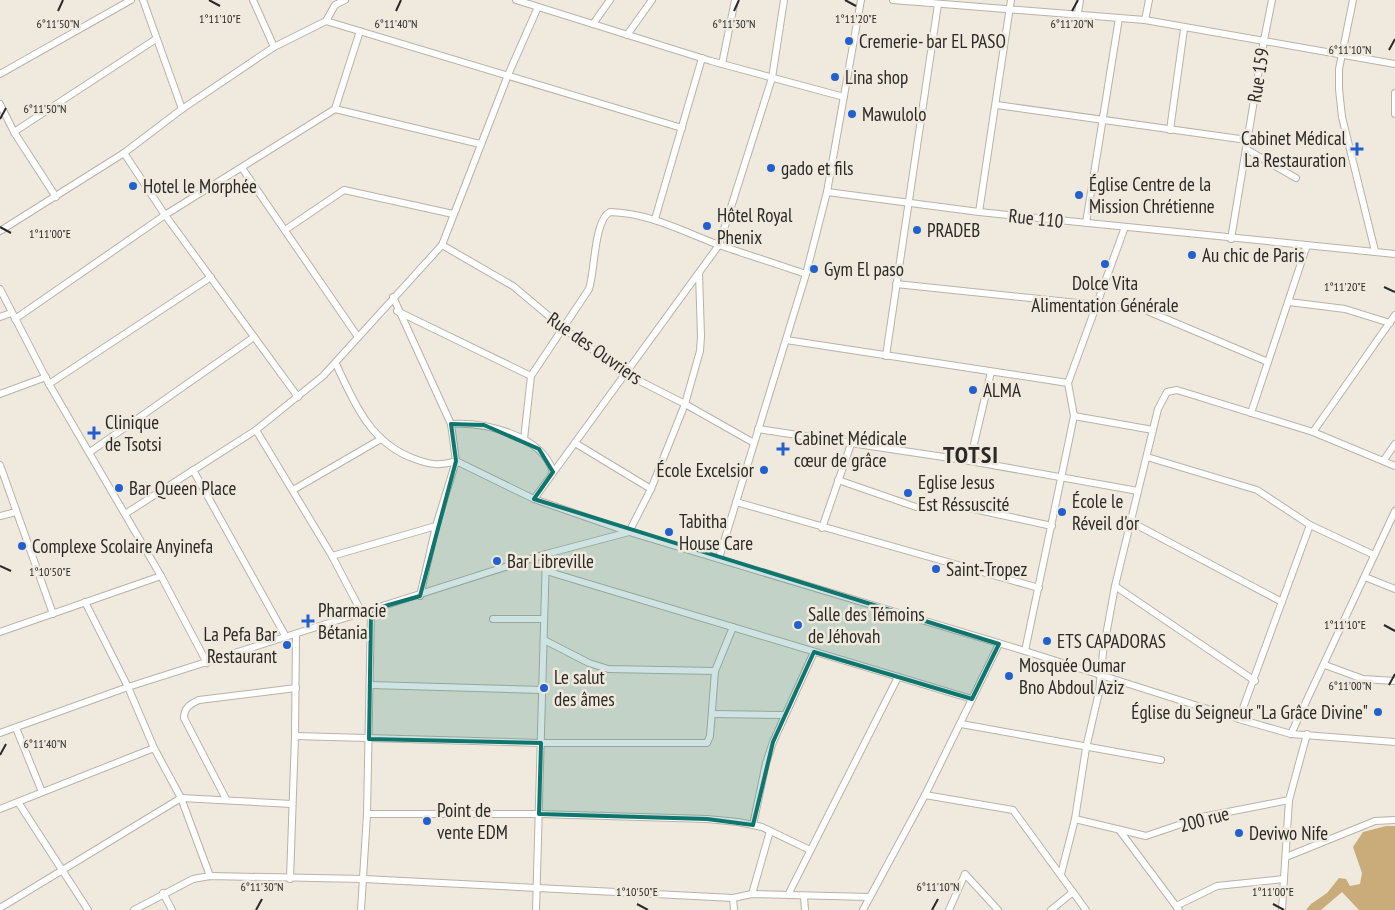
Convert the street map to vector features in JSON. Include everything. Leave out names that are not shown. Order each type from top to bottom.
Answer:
[{"type":"street","points":[[0,74],[131,0]]},
{"type":"street","points":[[143,0],[182,109]]},
{"type":"street","points":[[253,0],[274,47]]},
{"type":"street","points":[[0,231],[124,153],[182,109],[274,47],[326,21],[334,3],[345,0]]},
{"type":"street","points":[[516,0],[531,2],[538,7],[722,64],[844,97]]},
{"type":"street","points":[[593,24],[610,0]]},
{"type":"street","points":[[627,35],[652,0]]},
{"type":"street","points":[[722,64],[735,0]]},
{"type":"street","points":[[534,499],[719,245],[772,78],[784,0]]},
{"type":"street","points":[[719,558],[806,274],[827,192],[861,0]]},
{"type":"street","points":[[893,0],[1145,20],[1184,29],[1264,40],[1395,64]]},
{"type":"street","points":[[979,212],[1011,0]]},
{"type":"street","points":[[1078,14],[1080,0]]},
{"type":"street","points":[[1145,20],[1149,0]]},
{"type":"street","name":"Rue 159","points":[[1231,239],[1272,0]]},
{"type":"street","points":[[1352,0],[1342,54],[1339,89],[1342,117],[1375,251]]},
{"type":"street","points":[[886,356],[907,202],[938,4]]},
{"type":"street","points":[[125,514],[256,430],[298,397],[336,364],[393,297],[442,245],[480,144],[538,7]]},
{"type":"street","points":[[1086,223],[1119,18]]},
{"type":"street","points":[[326,21],[682,128]]},
{"type":"street","points":[[1170,130],[1184,29]]},
{"type":"street","points":[[0,316],[13,316],[165,215],[335,109],[360,31]]},
{"type":"street","points":[[14,132],[156,40]]},
{"type":"street","points":[[655,219],[702,58]]},
{"type":"street","points":[[1395,93],[1395,114]]},
{"type":"street","points":[[0,104],[14,132],[56,197]]},
{"type":"street","points":[[996,105],[1247,140]]},
{"type":"street","points":[[335,109],[480,144]]},
{"type":"street","points":[[1246,149],[1296,178]]},
{"type":"street","points":[[124,153],[165,215],[298,397]]},
{"type":"street","points":[[242,168],[358,337]]},
{"type":"street","points":[[285,230],[344,190],[454,214]]},
{"type":"street","name":"Rue 110","points":[[827,192],[979,212],[1231,239],[1395,254]]},
{"type":"street","points":[[524,439],[531,376],[589,289],[602,218],[610,212],[630,212],[655,219],[719,245],[806,274]]},
{"type":"street","points":[[1025,651],[1074,416],[1068,383],[1125,227]]},
{"type":"street","name":"Rue des Ouvriers","points":[[442,245],[513,286],[563,328],[626,374],[685,404],[754,443]]},
{"type":"street","points":[[1251,413],[1307,245]]},
{"type":"street","points":[[0,733],[128,687],[420,596],[546,554],[629,532],[651,489],[685,404],[701,343],[699,274]]},
{"type":"street","points":[[0,394],[47,380],[211,278]]},
{"type":"street","points":[[896,284],[1150,312],[1268,362]]},
{"type":"street","points":[[0,289],[47,380],[161,576],[207,663]]},
{"type":"street","points":[[393,297],[397,311],[451,424],[456,461],[436,526],[420,596]]},
{"type":"street","points":[[1289,302],[1345,309],[1390,323]]},
{"type":"street","points":[[397,311],[531,376]]},
{"type":"street","points":[[1313,432],[1395,315]]},
{"type":"street","points":[[90,452],[254,337]]},
{"type":"street","points":[[786,340],[1068,383]]},
{"type":"street","points":[[336,364],[358,409],[380,439],[399,453],[427,463],[439,465],[456,461],[534,499],[629,532],[1025,651],[1291,734],[1395,742]]},
{"type":"street","points":[[970,462],[991,372]]},
{"type":"street","points":[[1061,874],[1075,819],[1115,586],[1153,430],[1163,397],[1171,390],[1251,413],[1313,432],[1395,466]]},
{"type":"street","points":[[1074,416],[1153,430]]},
{"type":"street","points":[[451,424],[484,425],[524,439],[547,457],[553,472]]},
{"type":"street","points":[[758,429],[1062,477],[1138,491]]},
{"type":"street","points":[[256,430],[332,556],[362,613]]},
{"type":"street","points":[[293,490],[380,439]]},
{"type":"street","points":[[575,443],[651,489]]},
{"type":"street","points":[[822,528],[850,444]]},
{"type":"street","points":[[1384,460],[1395,444]]},
{"type":"street","points":[[1147,457],[1257,490],[1310,525],[1374,555]]},
{"type":"street","points":[[0,465],[53,614]]},
{"type":"street","points":[[192,470],[286,637]]},
{"type":"street","points":[[838,480],[916,507],[955,506],[1052,526]]},
{"type":"street","points":[[736,502],[822,528],[1039,588]]},
{"type":"street","points":[[1291,734],[1325,666],[1395,511]]},
{"type":"street","points":[[0,516],[16,512]]},
{"type":"street","points":[[1131,522],[1282,602]]},
{"type":"street","points":[[1239,719],[1255,681],[1310,525]]},
{"type":"street","points":[[332,556],[436,526]]},
{"type":"street","points":[[536,910],[546,554]]},
{"type":"street","points":[[546,571],[972,699]]},
{"type":"street","points":[[0,632],[161,576]]},
{"type":"street","points":[[1365,577],[1395,589]]},
{"type":"street","points":[[1115,586],[1255,681]]},
{"type":"street","points":[[85,602],[128,687],[154,748],[181,798],[210,876]]},
{"type":"street","points":[[361,910],[367,814],[371,610]]},
{"type":"street","points":[[493,619],[544,619]]},
{"type":"street","points":[[295,736],[541,743],[707,743],[710,736],[715,670],[733,627]]},
{"type":"street","points":[[290,879],[296,634]]},
{"type":"street","points":[[544,640],[590,663],[608,669],[715,670]]},
{"type":"street","points":[[864,910],[869,897],[925,795],[999,644]]},
{"type":"street","points":[[753,825],[766,763],[785,715],[814,652]]},
{"type":"street","points":[[1325,666],[1363,679],[1395,680]]},
{"type":"street","points":[[788,895],[898,677]]},
{"type":"street","points":[[370,685],[542,690]]},
{"type":"street","points":[[226,799],[184,718],[184,712],[199,700],[296,688]]},
{"type":"street","points":[[712,714],[785,715]]},
{"type":"street","points":[[961,724],[1086,748],[1162,760]]},
{"type":"street","points":[[16,728],[42,792]]},
{"type":"street","points":[[1282,910],[1290,800],[1307,734]]},
{"type":"street","points":[[0,809],[154,748]]},
{"type":"street","points":[[925,795],[1013,810],[1086,910]]},
{"type":"street","points":[[0,908],[181,798],[292,804]]},
{"type":"street","name":"200 rue","points":[[1075,819],[1146,836],[1202,817],[1290,800]]},
{"type":"street","points":[[18,802],[88,910]]},
{"type":"street","points":[[367,814],[539,814],[707,819],[753,825],[810,850]]},
{"type":"street","points":[[1286,856],[1375,821],[1395,820]]},
{"type":"street","points":[[752,894],[770,831]]},
{"type":"street","points":[[1120,831],[1177,908],[1216,886],[1284,879]]},
{"type":"street","points":[[949,910],[965,874],[998,910]]},
{"type":"street","points":[[134,910],[193,879],[210,876],[364,879],[733,898],[752,894],[869,897]]},
{"type":"street","points":[[1051,910],[1072,892]]},
{"type":"street","points":[[164,893],[172,910]]},
{"type":"street","points":[[804,896],[805,910]]},
{"type":"street","points":[[733,898],[734,910]]},
{"type":"highlighted area","points":[[451,424],[484,425],[539,449],[553,472],[534,499],[999,644],[972,699],[814,652],[773,742],[753,825],[707,819],[539,814],[541,743],[369,739],[371,610],[420,596],[456,461]]},
{"type":"shaded area","points":[[1386,826],[1395,826],[1395,910],[1359,910],[1342,892],[1321,910],[1306,910],[1311,904],[1327,893],[1339,878],[1346,879],[1350,886],[1360,884],[1362,873],[1353,847],[1363,832]]},
{"type":"place","name":"Cremerie- bar EL PASO","points":[[849,41]]},
{"type":"place","name":"Lina shop","points":[[835,77]]},
{"type":"place","name":"Mawulolo","points":[[852,114]]},
{"type":"place","name":"Cabinet Médical La Restauration","points":[[1357,149]]},
{"type":"place","name":"gado et fils","points":[[771,168]]},
{"type":"place","name":"Hotel le Morphée","points":[[133,186]]},
{"type":"place","name":"Église Centre de la Mission Chrétienne","points":[[1079,195]]},
{"type":"place","name":"Hôtel Royal Phenix","points":[[707,226]]},
{"type":"place","name":"PRADEB","points":[[917,230]]},
{"type":"place","name":"Au chic de Paris","points":[[1192,255]]},
{"type":"place","name":"Dolce Vita Alimentation Générale","points":[[1105,264]]},
{"type":"place","name":"Gym El paso","points":[[814,269]]},
{"type":"place","name":"ALMA","points":[[973,390]]},
{"type":"place","name":"Clinique de Tsotsi","points":[[94,433]]},
{"type":"place","name":"Cabinet Médicale cœur de grâce","points":[[783,449]]},
{"type":"place","name":"École Excelsior","points":[[764,470]]},
{"type":"place","name":"Bar Queen Place","points":[[119,488]]},
{"type":"place","name":"Eglise Jesus Est Réssuscité","points":[[908,493]]},
{"type":"place","name":"École le Réveil d'or","points":[[1062,512]]},
{"type":"place","name":"Tabitha House Care","points":[[669,532]]},
{"type":"place","name":"Complexe Scolaire Anyinefa","points":[[22,546]]},
{"type":"place","name":"Bar Libreville","points":[[497,561]]},
{"type":"place","name":"Saint-Tropez","points":[[936,569]]},
{"type":"place","name":"Pharmacie Bétania","points":[[308,621]]},
{"type":"place","name":"Salle des Témoins de Jéhovah","points":[[798,625]]},
{"type":"place","name":"ETS CAPADORAS","points":[[1047,641]]},
{"type":"place","name":"La Pefa Bar Restaurant","points":[[287,645]]},
{"type":"place","name":"Mosquée Oumar Bno Abdoul Aziz","points":[[1009,676]]},
{"type":"place","name":"Le salut des âmes","points":[[544,688]]},
{"type":"place","name":"Église du Seigneur \"La Grâce Divine\"","points":[[1378,712]]},
{"type":"place","name":"Point de vente EDM","points":[[427,821]]},
{"type":"place","name":"Deviwo Nife","points":[[1239,833]]},
{"type":"district","name":"TOTSI","points":[[971,455]]}]
